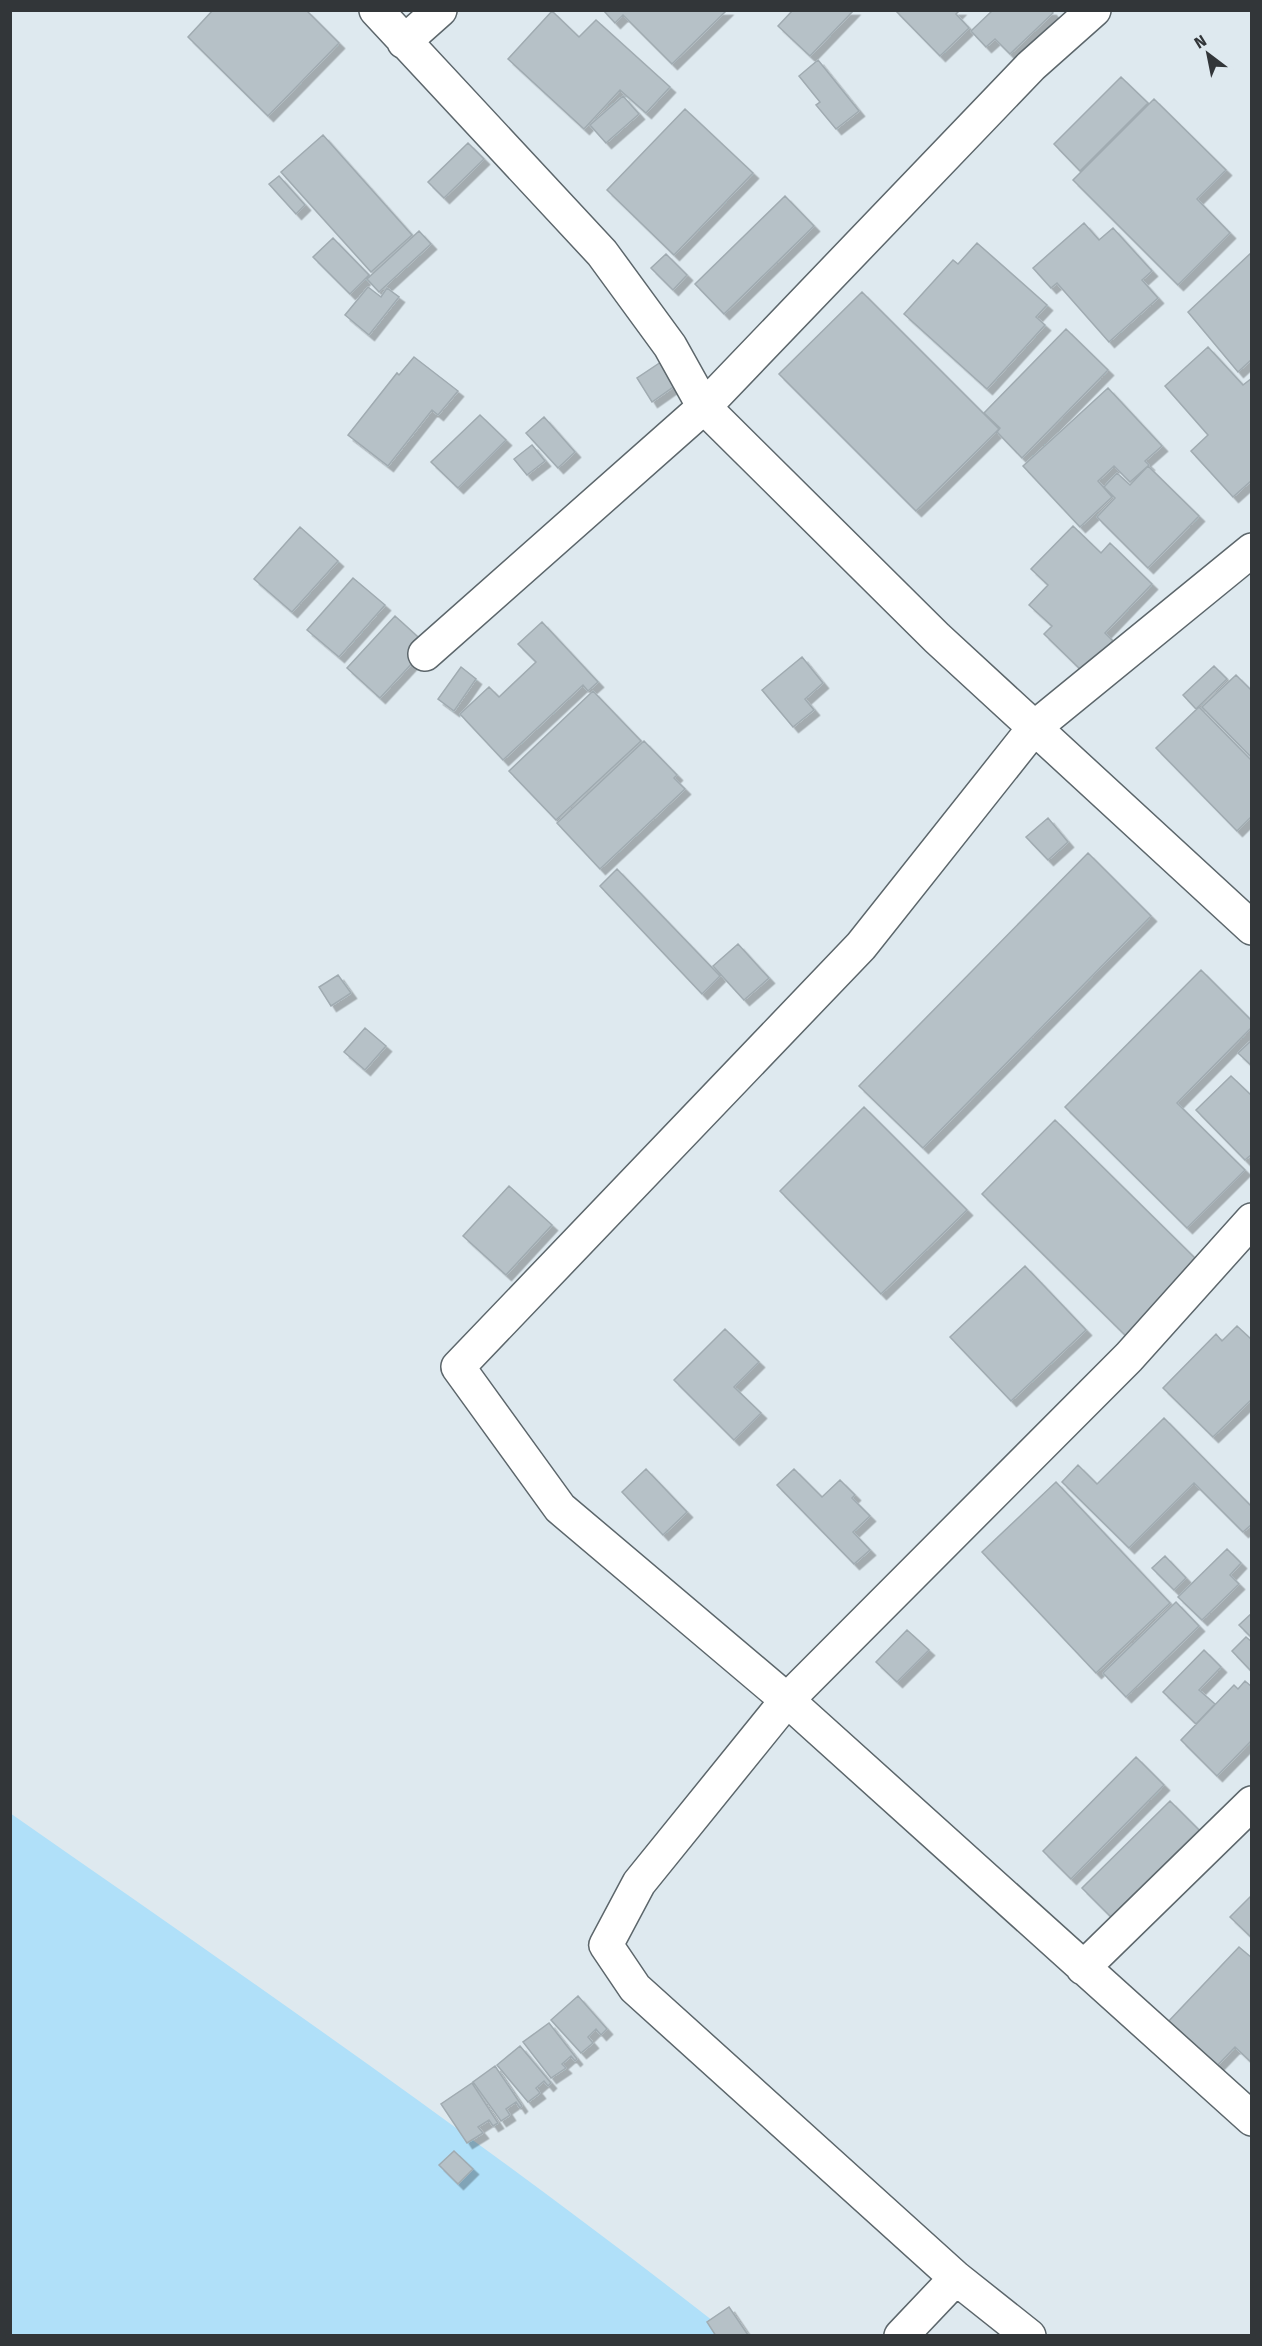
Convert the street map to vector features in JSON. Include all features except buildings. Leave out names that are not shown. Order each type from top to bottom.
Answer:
[{"type":"street","points":[[376,10],[602,253],[670,346],[704,407],[937,638],[1251,928]]},
{"type":"street","points":[[404,42],[440,10]]},
{"type":"street","points":[[424,654],[704,407],[1031,66],[1094,10]]},
{"type":"street","points":[[1251,550],[1034,728],[861,946],[458,1367],[560,1508],[787,1700],[1251,2119]]},
{"type":"street","points":[[1029,2336],[956,2278],[635,1988],[606,1945],[639,1883],[787,1700],[1129,1357],[1251,1220]]},
{"type":"street","points":[[1083,1968],[1251,1803]]},
{"type":"street","points":[[901,2336],[956,2278]]},
{"type":"shaded area","points":[[10,1813],[465,2134],[731,2335],[11,2335]]}]
